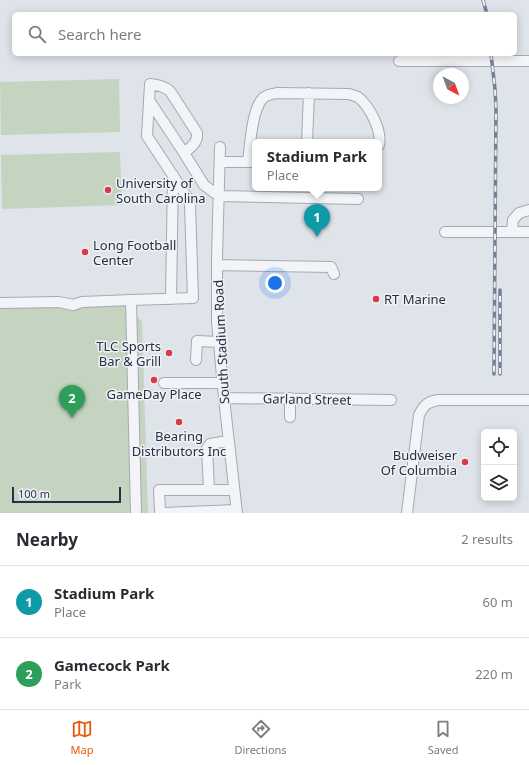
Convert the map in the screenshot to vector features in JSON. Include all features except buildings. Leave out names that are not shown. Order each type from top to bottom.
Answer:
[{"type":"street","points":[[398,61],[529,61]]},
{"type":"street","points":[[0,303],[59,302],[73,305],[82,302],[193,298],[189,200],[147,136],[150,84],[160,85],[170,91],[197,133],[195,144],[184,153]]},
{"type":"street","points":[[253,139],[256,111],[259,103],[264,97],[270,94],[278,93],[309,93],[349,94],[357,97],[373,118],[378,130],[379,139]]},
{"type":"street","points":[[307,139],[309,93]]},
{"type":"street","points":[[149,100],[204,185],[219,196],[358,199]]},
{"type":"street","name":"South Stadium Road","points":[[220,146],[217,321],[236,511]]},
{"type":"street","points":[[220,162],[251,162],[252,148]]},
{"type":"street","points":[[171,299],[173,175]]},
{"type":"street","points":[[512,232],[513,220],[519,213],[529,210]]},
{"type":"street","points":[[445,232],[529,232]]},
{"type":"street","points":[[217,265],[331,267],[334,274]]},
{"type":"street","points":[[131,300],[136,513]]},
{"type":"street","points":[[196,360],[197,341],[219,342]]},
{"type":"street","points":[[164,383],[222,383]]},
{"type":"street","name":"Garland Street","points":[[224,398],[391,400]]},
{"type":"street","points":[[290,398],[290,417]]},
{"type":"street","points":[[407,513],[419,415],[423,407],[430,402],[438,400],[529,400]]},
{"type":"street","points":[[209,490],[207,448],[210,444],[228,441]]},
{"type":"street","points":[[234,490],[159,490],[160,511],[163,513],[236,511]]},
{"type":"green space","points":[[119,79],[120,132],[1,135],[0,82]]},
{"type":"green space","points":[[120,152],[122,205],[2,209],[1,155]]},
{"type":"green space","points":[[126,303],[142,322],[148,513],[0,513],[0,308]]},
{"type":"railway","points":[[483,0],[486,12]]},
{"type":"railway","points":[[491,56],[496,109],[494,374]]},
{"type":"railway","points":[[500,290],[500,374]]},
{"type":"place","name":"University of South Carolina","points":[[108,190]]},
{"type":"place","name":"Stadium Park","points":[[317,237]]},
{"type":"place","name":"Long Football Center","points":[[85,252]]},
{"type":"place","name":"RT Marine","points":[[376,299]]},
{"type":"place","name":"TLC Sports Bar & Grill","points":[[169,353]]},
{"type":"place","name":"GameDay Place","points":[[154,380]]},
{"type":"place","name":"Gamecock Park","points":[[72,418]]},
{"type":"place","name":"Bearing Distributors Inc","points":[[179,422]]},
{"type":"place","name":"Budweiser Of Columbia","points":[[465,462]]}]
